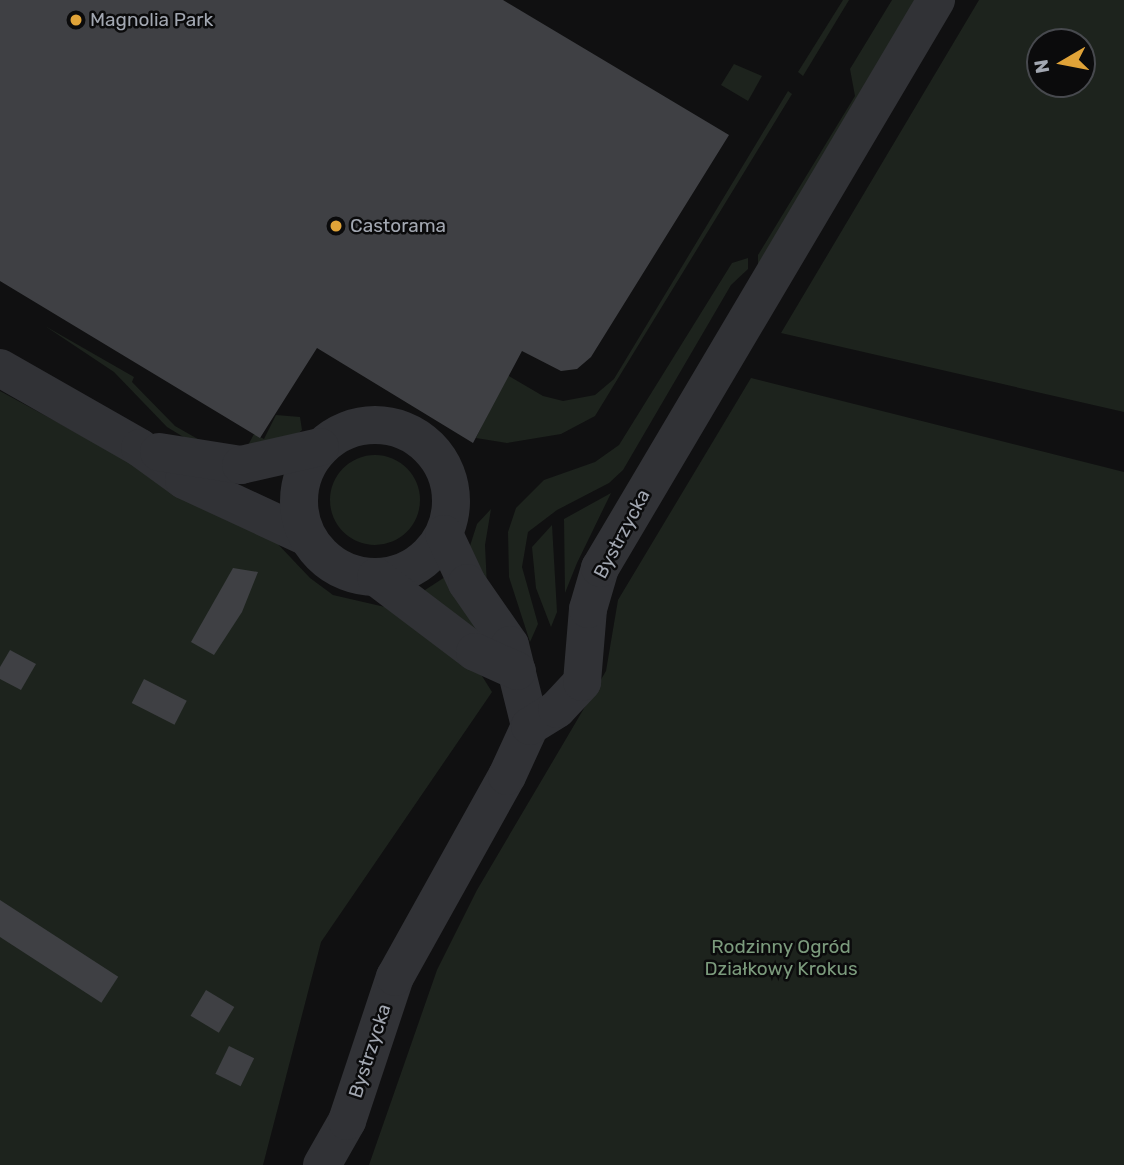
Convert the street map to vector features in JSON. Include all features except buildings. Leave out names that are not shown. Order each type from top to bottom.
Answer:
[{"type":"street","name":"Bystrzycka","points":[[322,1165],[347,1121],[395,977],[507,776],[530,726],[557,709],[582,682],[588,609],[600,568],[936,0]]},
{"type":"street","points":[[0,368],[140,448],[184,480],[307,537]]},
{"type":"street","points":[[140,448],[241,465],[320,447],[339,433],[364,424],[389,425],[412,434],[433,450],[446,469],[451,513],[444,534],[416,565],[376,577]]},
{"type":"street","points":[[320,447],[298,489],[299,514],[307,537],[329,562],[343,570],[376,577],[475,652],[517,671]]},
{"type":"street","points":[[444,534],[467,583],[510,645],[530,726]]},
{"type":"street","name":"Bystrzycka","points":[[346,1165],[347,1121]]},
{"type":"green space","points":[[843,0],[849,0],[803,76],[798,72]]},
{"type":"green space","points":[[892,0],[926,0],[758,273],[758,255],[855,96],[850,69]]},
{"type":"green space","points":[[979,0],[1124,0],[1124,412],[781,333]]},
{"type":"green space","points":[[734,64],[762,76],[748,101],[721,85]]},
{"type":"green space","points":[[788,91],[792,94],[595,416],[561,434],[507,443],[476,438],[507,375],[543,396],[563,401],[595,395],[614,379]]},
{"type":"green space","points":[[748,258],[748,269],[731,285],[623,470],[609,483],[557,510],[528,532],[522,567],[538,624],[530,642],[509,577],[508,532],[516,508],[544,480],[595,462],[619,445],[732,263]]},
{"type":"green space","points":[[45,326],[134,377],[132,382],[175,426],[203,442],[246,449],[254,434],[264,439],[276,415],[300,417],[302,430],[291,440],[258,452],[233,454],[200,447],[167,427],[114,372]]},
{"type":"green space","name":"Rodzinny Ogród Działkowy Krokus","points":[[751,378],[1124,472],[1124,1165],[369,1165],[437,970],[477,890],[606,671],[618,600]]},
{"type":"green space","points":[[0,391],[274,540],[310,578],[333,595],[385,607],[482,676],[492,692],[321,942],[263,1165],[0,1165]]},
{"type":"green space","points":[[375,455],[392,458],[407,468],[417,483],[420,500],[417,517],[407,532],[392,542],[375,545],[358,542],[343,532],[333,517],[330,500],[333,483],[343,468],[358,458]]},
{"type":"green space","points":[[611,493],[577,563],[565,593],[564,519]]},
{"type":"green space","points":[[491,509],[485,545],[487,587],[469,549],[477,524]]},
{"type":"green space","points":[[552,525],[557,612],[551,627],[536,588],[532,547]]},
{"type":"green space","points":[[445,577],[496,644],[422,592]]},
{"type":"place","name":"Magnolia Park","points":[[76,20]]},
{"type":"place","name":"Castorama","points":[[336,226]]}]
